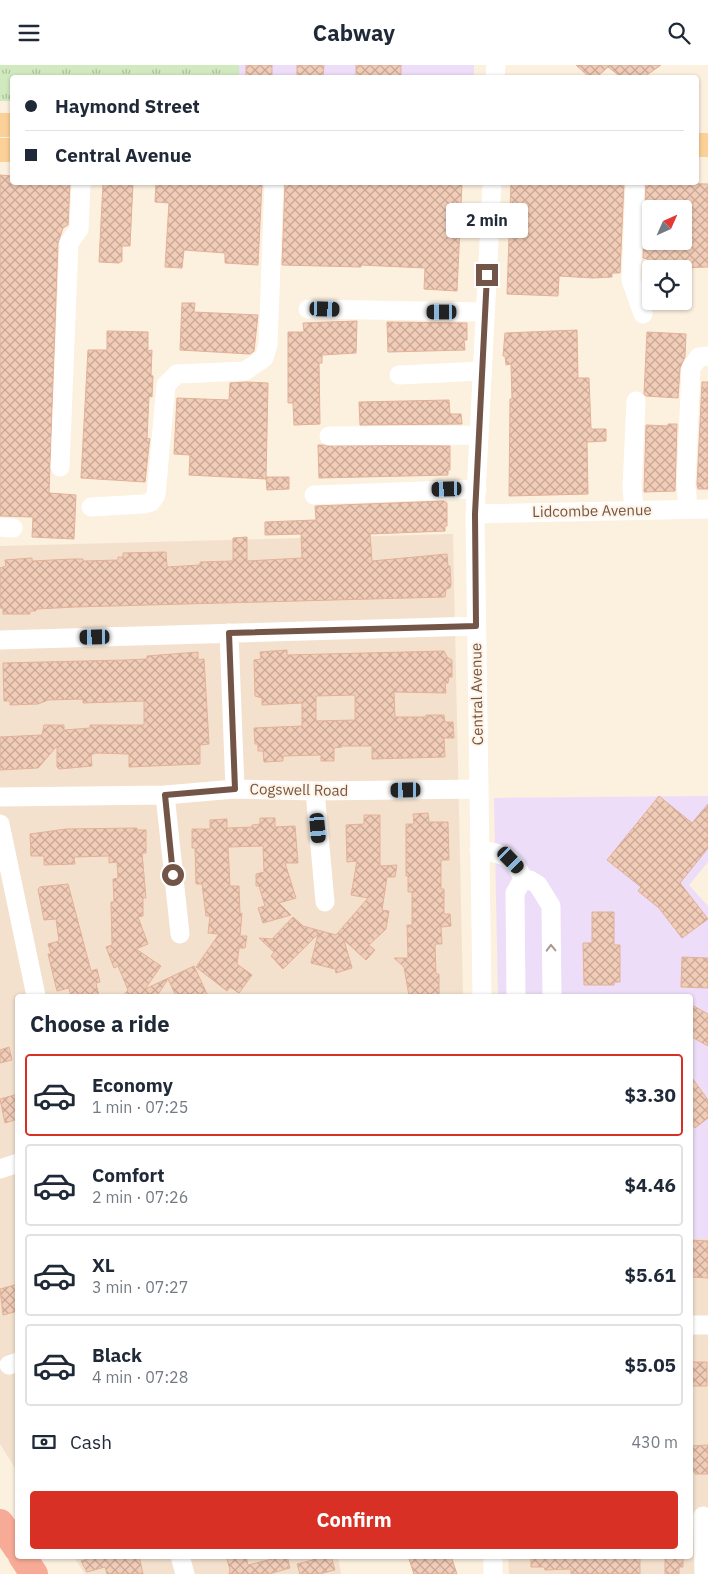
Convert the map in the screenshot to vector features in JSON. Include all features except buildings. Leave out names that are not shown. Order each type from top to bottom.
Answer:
[{"type":"highway","points":[[0,1523],[15,1545]]},
{"type":"highway","points":[[24,1559],[34,1574]]},
{"type":"street","points":[[60,467],[69,243],[79,229],[81,185]]},
{"type":"street","points":[[91,507],[144,505],[151,502],[156,495],[166,385],[170,379],[177,374],[245,371],[264,358],[268,345],[274,185]]},
{"type":"street","name":"Central Avenue","points":[[482,994],[475,514],[492,185]]},
{"type":"street","points":[[635,185],[631,280],[643,314]]},
{"type":"street","points":[[308,309],[485,312]]},
{"type":"street","points":[[688,509],[686,485],[691,368],[699,357],[708,356]]},
{"type":"street","points":[[399,375],[482,371]]},
{"type":"street","points":[[634,511],[632,487],[636,401]]},
{"type":"street","points":[[330,436],[479,435]]},
{"type":"street","points":[[314,495],[477,489]]},
{"type":"street","name":"Lidcombe Avenue","points":[[475,514],[708,509]]},
{"type":"street","points":[[0,640],[476,626]]},
{"type":"street","points":[[229,633],[235,789]]},
{"type":"street","name":"Cogswell Road","points":[[0,797],[165,795],[235,789],[315,791],[478,789]]},
{"type":"street","points":[[315,791],[325,902]]},
{"type":"street","points":[[165,795],[180,934]]},
{"type":"street","points":[[0,824],[36,994]]},
{"type":"street","points":[[479,849],[500,853],[518,868],[523,879]]},
{"type":"street","points":[[516,994],[515,893],[523,879]]},
{"type":"street","points":[[523,879],[530,880],[538,885],[551,906],[552,994]]},
{"type":"street","points":[[0,1169],[15,1164]]},
{"type":"street","points":[[693,1325],[708,1325]]},
{"type":"street","points":[[700,1516],[704,1574]]},
{"type":"street","points":[[181,1559],[185,1574]]},
{"type":"street","points":[[493,1559],[493,1574]]},
{"type":"shaded area","points":[[239,65],[474,65],[474,75],[239,75]]},
{"type":"shaded area","points":[[453,534],[463,994],[15,994],[15,1468],[0,1444],[0,546]]},
{"type":"shaded area","points":[[708,796],[708,862],[689,885],[708,906],[708,1239],[693,1239],[693,994],[498,994],[494,798]]},
{"type":"shaded area","points":[[693,1239],[708,1239],[708,1574],[509,1574],[508,1559],[693,1559]]},
{"type":"shaded area","points":[[75,1559],[338,1559],[341,1574],[85,1574]]},
{"type":"green space","points":[[0,65],[239,65],[239,75],[10,75],[10,101],[0,101]]},
{"type":"route","points":[[173,875],[165,795],[235,789],[229,633],[476,626],[475,514],[487,275]]}]
